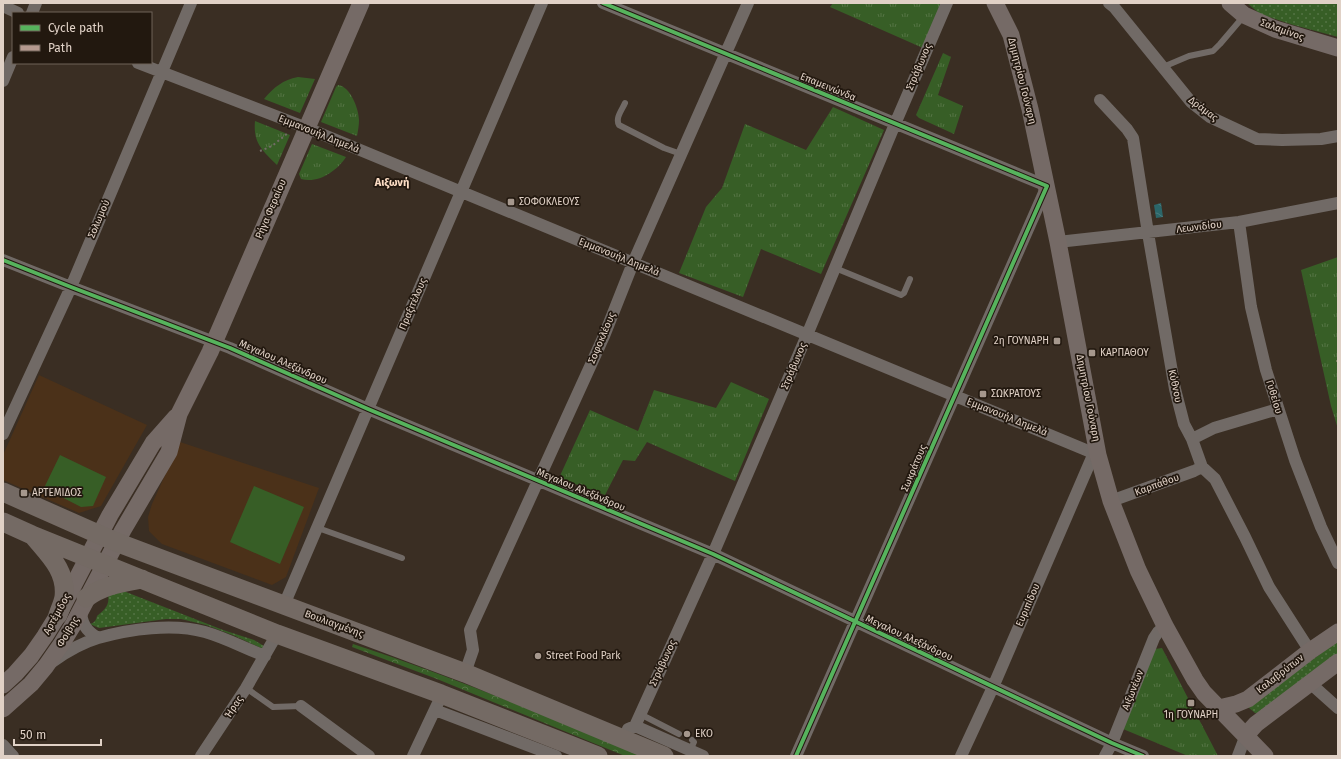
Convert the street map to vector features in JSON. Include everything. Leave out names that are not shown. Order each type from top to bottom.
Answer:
[{"type":"main road","name":"Βουλιαγμένης","points":[[3,492],[108,539],[465,673],[614,734],[666,741]]},
{"type":"main road","points":[[15,529],[96,560],[277,634],[438,702],[598,756]]},
{"type":"main road","points":[[15,529],[60,570],[63,580],[64,597],[58,615]]},
{"type":"main road","points":[[83,604],[98,590],[116,584],[142,579]]},
{"type":"street","name":"Σολωμού","points":[[3,434],[71,287],[191,3]]},
{"type":"street","name":"Ρήγα Φεραίου","points":[[108,539],[169,452],[179,414],[214,342],[302,126],[361,3]]},
{"type":"street","name":"Πραξιτέλους","points":[[284,606],[542,3]]},
{"type":"street","name":"Επαμεινώνδα","points":[[603,3],[1047,186]]},
{"type":"street","name":"Σοφοκλέους","points":[[465,673],[473,650],[470,630],[604,336],[633,263],[748,3]]},
{"type":"street","name":"Στράβωνος","points":[[635,726],[713,554],[947,3]]},
{"type":"street","name":"Δημητρίου Γούναρη","points":[[995,3],[1011,36],[1030,109],[1058,242],[1096,454],[1111,501],[1138,570],[1165,626],[1204,693],[1265,756]]},
{"type":"street","name":"Δράμας","points":[[1109,3],[1114,7],[1190,102],[1210,117],[1257,139],[1321,139],[1338,136]]},
{"type":"street","name":"Σαλαμίνος","points":[[1230,3],[1244,15],[1275,29],[1338,48]]},
{"type":"street","points":[[3,6],[16,12]]},
{"type":"street","points":[[3,81],[12,59]]},
{"type":"street","name":"Εμμανουήλ Δημελά","points":[[141,64],[302,126],[1096,454]]},
{"type":"street","name":"Κύθνου","points":[[1100,100],[1127,129],[1133,138],[1175,389],[1184,424],[1192,439],[1202,467],[1215,479],[1246,537],[1269,587],[1310,651]]},
{"type":"street","name":"Σωκράτους","points":[[796,756],[1047,186]]},
{"type":"street","name":"Λεωνιδίου","points":[[1058,242],[1239,222],[1338,203]]},
{"type":"street","name":"Γυθείου","points":[[1239,222],[1251,307],[1266,370],[1278,409],[1321,527],[1338,563]]},
{"type":"street","name":"Μεγαλου Αλεξάνδρου","points":[[3,260],[214,342],[368,409],[713,554],[1112,743],[1144,756]]},
{"type":"street","points":[[1192,439],[1214,428],[1278,409]]},
{"type":"street","name":"Ευριπίδου","points":[[961,756],[1096,454]]},
{"type":"street","name":"Καρπάθου","points":[[1111,501],[1202,467]]},
{"type":"street","name":"Φοίβης","points":[[3,709],[31,684],[46,666],[73,625],[83,604],[96,560],[108,539]]},
{"type":"street","name":"Αρτέμιδος","points":[[3,685],[31,656],[96,560]]},
{"type":"street","points":[[83,604],[81,618],[84,626],[90,633],[98,638]]},
{"type":"street","name":"Αιξωνέων","points":[[1105,756],[1112,743],[1154,638],[1165,626]]},
{"type":"street","points":[[46,666],[71,650],[98,638],[140,630],[176,628],[203,632],[222,638],[264,656]]},
{"type":"street","name":"Καλαβρύτων","points":[[1219,708],[1236,704],[1248,699],[1310,651],[1338,632]]},
{"type":"street","name":"Ήρας","points":[[201,756],[246,688],[277,634]]},
{"type":"street","points":[[1238,756],[1246,735],[1256,724],[1338,662]]},
{"type":"street","points":[[1310,683],[1338,708]]},
{"type":"street","points":[[413,756],[438,702],[556,756]]},
{"type":"street","points":[[301,706],[369,756]]},
{"type":"street","points":[[614,734],[635,726],[666,741],[691,745],[703,756]]},
{"type":"street","points":[[3,745],[13,756]]},
{"type":"lane","points":[[1163,67],[1189,56],[1213,50],[1220,44],[1244,15]]},
{"type":"lane","points":[[624,103],[617,119],[619,125],[664,148],[681,154]]},
{"type":"lane","points":[[835,268],[901,295],[904,293],[910,279]]},
{"type":"lane","points":[[318,528],[402,558]]},
{"type":"lane","points":[[246,688],[273,707],[301,706]]},
{"type":"lane","points":[[640,714],[666,741],[679,734]]},
{"type":"path","points":[[260,151],[302,126]]},
{"type":"shaded area","points":[[39,375],[147,425],[101,506],[79,513],[3,480],[3,455]]},
{"type":"shaded area","points":[[180,442],[319,488],[286,577],[272,585],[162,544],[149,531],[148,517],[152,504]]},
{"type":"green space","points":[[833,3],[942,3],[923,48],[830,7]]},
{"type":"green space","points":[[1247,3],[1338,3],[1338,37],[1260,14]]},
{"type":"green space","points":[[943,53],[951,57],[938,95],[963,106],[954,134],[919,118],[916,115]]},
{"type":"green space","points":[[298,77],[315,79],[300,113],[264,99],[279,85]]},
{"type":"green space","points":[[338,85],[346,89],[356,104],[359,115],[357,136],[321,122]]},
{"type":"green space","points":[[833,107],[884,130],[821,274],[761,249],[743,297],[679,273],[706,207],[722,188],[745,124],[806,150]]},
{"type":"green space","points":[[255,121],[290,135],[277,165],[257,141],[255,135]]},
{"type":"green space","points":[[312,144],[346,157],[338,167],[320,178],[314,180],[301,179],[299,174]]},
{"type":"green space","points":[[1338,257],[1338,429],[1331,406],[1301,270]]},
{"type":"green space","points":[[731,382],[769,399],[735,481],[647,442],[635,461],[623,460],[605,495],[559,478],[590,410],[638,431],[654,390],[716,408]]},
{"type":"green space","points":[[60,455],[106,477],[93,506],[81,507],[44,488]]},
{"type":"green space","points":[[254,486],[304,507],[280,564],[230,542]]},
{"type":"green space","points":[[126,592],[223,630],[254,640],[264,646],[263,649],[206,625],[181,619],[166,619],[99,628],[90,624],[95,622],[97,616],[106,607],[108,595]]},
{"type":"green space","points":[[1338,641],[1338,655],[1260,713],[1255,713],[1248,707]]},
{"type":"green space","points":[[353,644],[390,656],[535,711],[642,756],[625,756],[437,679],[352,647]]},
{"type":"green space","points":[[1162,648],[1218,756],[1188,756],[1123,729],[1155,649]]},
{"type":"water","points":[[1161,203],[1163,217],[1156,218],[1154,205]]},
{"type":"cycle path","points":[[603,3],[1047,186],[796,756]]},
{"type":"cycle path","points":[[3,260],[230,348],[368,409],[713,554],[1112,743],[1143,756]]},
{"type":"place","name":"ΣΟΦΟΚΛΕΟΥΣ","points":[[511,202]]},
{"type":"place","name":"2η ΓΟΥΝΑΡΗ","points":[[1057,341]]},
{"type":"place","name":"ΚΑΡΠΑΘΟΥ","points":[[1092,353]]},
{"type":"place","name":"ΣΩΚΡΑΤΟΥΣ","points":[[983,394]]},
{"type":"place","name":"ΑΡΤΕΜΙΔΟΣ","points":[[24,493]]},
{"type":"place","name":"Street Food Park","points":[[538,656]]},
{"type":"place","name":"1η ΓΟΥΝΑΡΗ","points":[[1191,703]]},
{"type":"place","name":"EKO","points":[[687,734]]},
{"type":"district","name":"Αιξωνή","points":[[392,182]]}]
